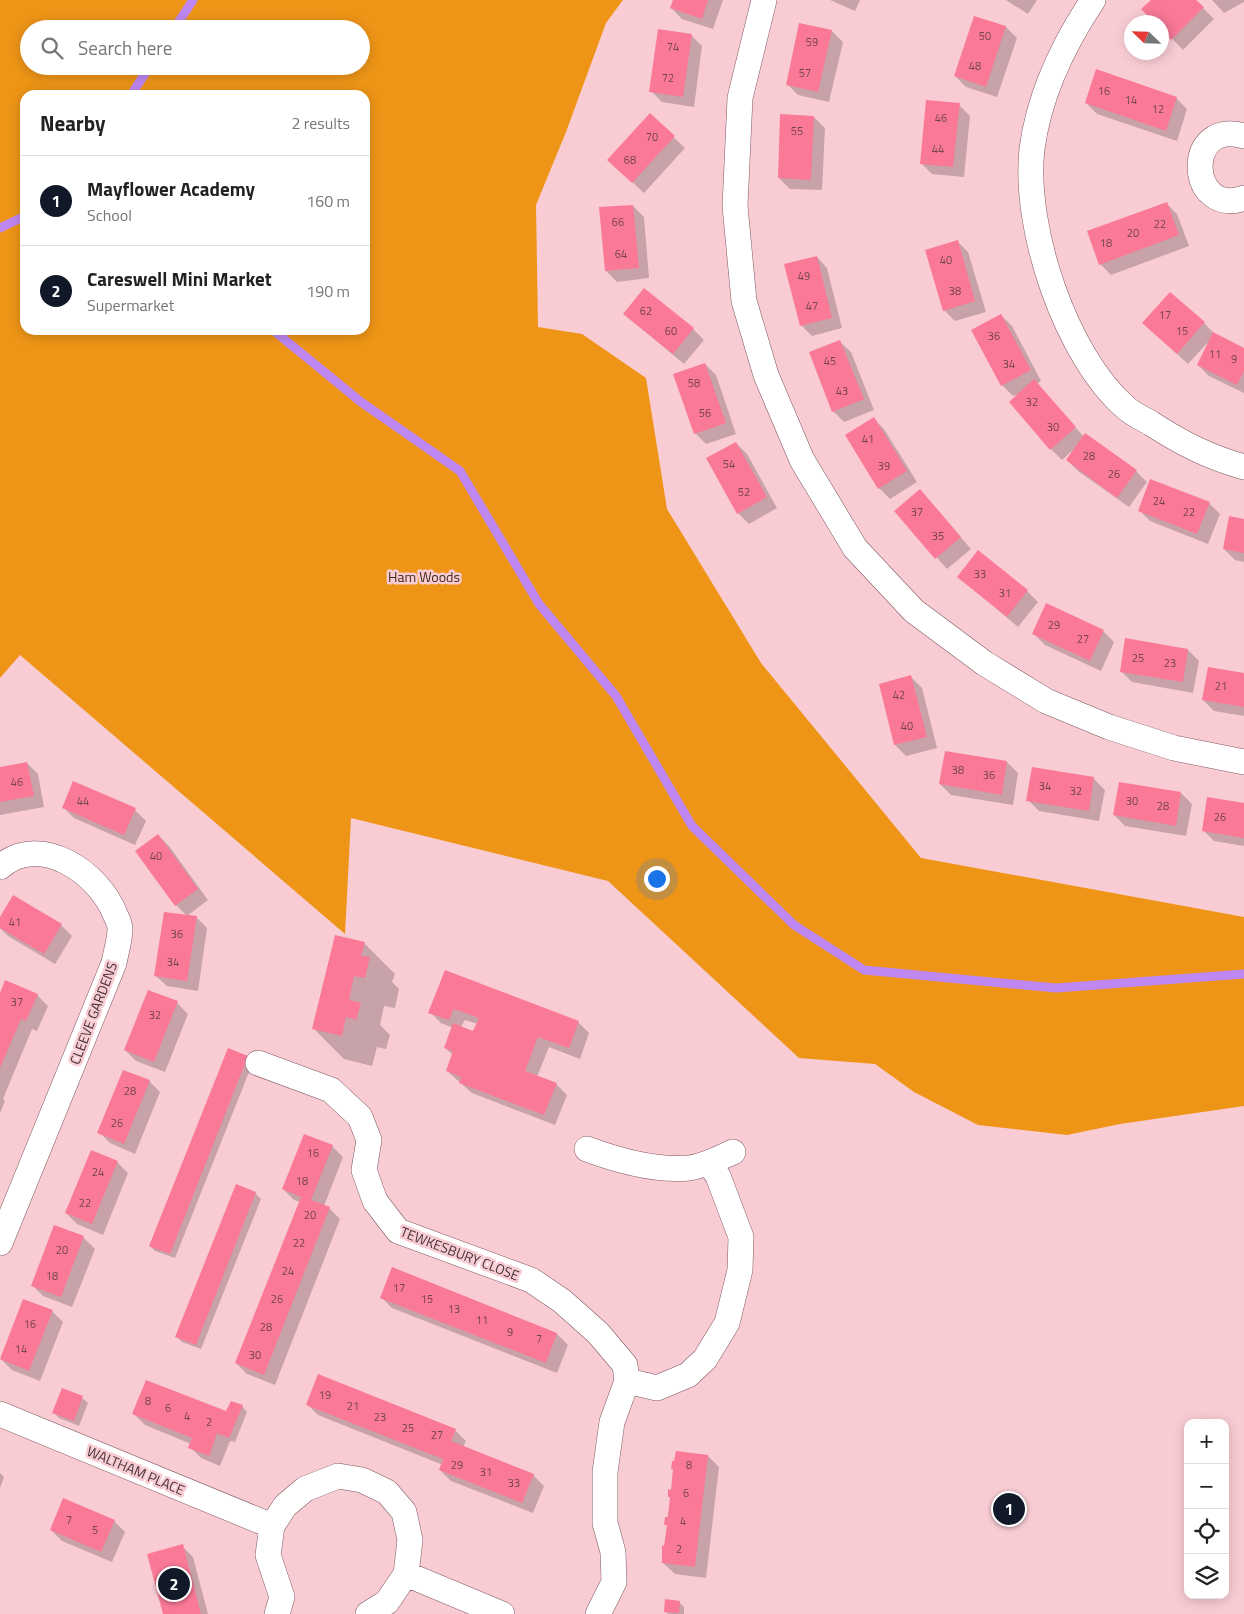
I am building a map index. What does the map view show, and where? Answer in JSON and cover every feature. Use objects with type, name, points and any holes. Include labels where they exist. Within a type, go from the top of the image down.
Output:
[{"type":"street","points":[[764,0],[740,98],[735,206],[744,301],[766,375],[802,460],[855,548],[914,611],[984,663],[1046,701],[1109,727],[1174,748],[1244,762]]},
{"type":"street","points":[[1093,0],[1057,61],[1041,111],[1032,149],[1031,190],[1038,236],[1051,280],[1071,332],[1100,379],[1127,409],[1210,457],[1244,468]]},
{"type":"street","points":[[1244,136],[1231,134],[1220,136],[1210,142],[1199,161],[1199,172],[1208,191],[1217,197],[1227,200],[1244,198]]},
{"type":"street","name":"CLEEVE GARDENS","points":[[0,866],[6,862],[35,853],[61,858],[86,873],[109,899],[120,928],[114,963],[0,1243]]},
{"type":"street","name":"TEWKESBURY CLOSE","points":[[258,1062],[331,1090],[360,1117],[369,1140],[364,1170],[375,1201],[398,1231],[531,1280],[562,1301],[598,1333],[625,1365],[627,1381]]},
{"type":"street","points":[[588,1149],[636,1164],[690,1168],[709,1163],[733,1152]]},
{"type":"street","points":[[598,1614],[614,1582],[613,1552],[605,1523],[605,1472],[612,1422],[627,1381],[657,1388],[688,1375],[705,1359],[726,1323],[740,1270],[741,1237],[718,1176],[709,1163]]},
{"type":"street","name":"WALTHAM PLACE","points":[[0,1414],[272,1526]]},
{"type":"street","points":[[277,1614],[282,1597],[268,1556],[272,1526],[285,1506],[305,1489],[338,1476],[362,1480],[387,1492],[404,1512],[410,1540],[406,1574],[387,1602],[368,1614]]},
{"type":"street","points":[[406,1574],[502,1614]]},
{"type":"green space","name":"Ham Woods","points":[[0,0],[623,0],[606,23],[566,132],[536,205],[538,327],[582,334],[646,378],[667,509],[761,663],[921,858],[1244,917],[1244,1106],[1120,1124],[1067,1135],[978,1125],[914,1092],[875,1064],[799,1058],[608,881],[351,818],[345,934],[20,655],[0,678]]},
{"type":"building","points":[[673,0],[708,0],[702,19],[670,8]]},
{"type":"building","points":[[1151,0],[1196,0],[1204,7],[1171,40],[1169,38],[1169,15],[1147,15],[1141,9]]},
{"type":"building","points":[[974,16],[1006,26],[986,87],[954,76]]},
{"type":"building","points":[[799,23],[832,30],[818,92],[786,85]]},
{"type":"building","points":[[658,29],[692,34],[683,97],[649,92]]},
{"type":"building","points":[[1096,69],[1177,97],[1166,131],[1085,103]]},
{"type":"building","points":[[926,100],[960,103],[953,167],[920,164]]},
{"type":"building","points":[[650,113],[675,136],[632,183],[607,160]]},
{"type":"building","points":[[780,114],[814,116],[811,180],[778,178]]},
{"type":"building","points":[[1167,202],[1179,235],[1099,265],[1087,231]]},
{"type":"building","points":[[633,205],[639,268],[605,271],[599,207]]},
{"type":"building","points":[[958,240],[975,301],[943,311],[925,250]]},
{"type":"building","points":[[817,256],[832,318],[800,326],[784,264]]},
{"type":"building","points":[[644,288],[694,328],[673,354],[623,314]]},
{"type":"building","points":[[1170,292],[1205,322],[1177,354],[1142,323]]},
{"type":"building","points":[[1001,314],[1031,370],[1001,386],[971,330]]},
{"type":"building","points":[[1213,332],[1244,348],[1244,371],[1237,385],[1197,365]]},
{"type":"building","points":[[840,340],[864,399],[832,412],[809,352]]},
{"type":"building","points":[[705,363],[726,423],[694,434],[673,374]]},
{"type":"building","points":[[1034,379],[1076,427],[1050,450],[1009,402]]},
{"type":"building","points":[[874,417],[907,471],[878,489],[845,435]]},
{"type":"building","points":[[1085,433],[1137,470],[1117,498],[1066,460]]},
{"type":"building","points":[[736,442],[767,497],[737,514],[706,458]]},
{"type":"building","points":[[1150,479],[1210,502],[1197,534],[1138,511]]},
{"type":"building","points":[[920,489],[961,537],[935,559],[894,511]]},
{"type":"building","points":[[1229,516],[1244,519],[1244,553],[1223,549]]},
{"type":"building","points":[[978,550],[1028,590],[1007,617],[957,577]]},
{"type":"building","points":[[1046,603],[1104,630],[1090,661],[1032,634]]},
{"type":"building","points":[[1125,638],[1188,649],[1183,682],[1120,672]]},
{"type":"building","points":[[1208,667],[1244,673],[1244,707],[1202,700]]},
{"type":"building","points":[[911,675],[927,737],[894,745],[879,684]]},
{"type":"building","points":[[945,751],[1007,761],[1002,795],[939,784]]},
{"type":"building","points":[[27,762],[34,796],[0,802],[0,767]]},
{"type":"building","points":[[1032,767],[1094,777],[1089,811],[1026,801]]},
{"type":"building","points":[[73,781],[136,808],[124,835],[62,808]]},
{"type":"building","points":[[1119,782],[1181,792],[1176,826],[1113,815]]},
{"type":"building","points":[[1207,797],[1244,803],[1244,838],[1202,831]]},
{"type":"building","points":[[158,834],[198,889],[175,906],[135,851]]},
{"type":"building","points":[[13,895],[62,924],[44,954],[0,928],[0,917]]},
{"type":"building","points":[[164,912],[197,916],[187,981],[154,976]]},
{"type":"building","points":[[335,935],[365,942],[361,956],[370,957],[365,978],[354,976],[349,1000],[361,1003],[356,1020],[346,1017],[342,1036],[312,1029]]},
{"type":"building","points":[[445,970],[579,1021],[569,1048],[538,1037],[525,1071],[557,1083],[544,1115],[459,1083],[461,1077],[446,1071],[453,1051],[444,1048],[453,1023],[473,1031],[479,1018],[454,1009],[449,1020],[428,1013]]},
{"type":"building","points":[[5,980],[38,994],[26,1021],[21,1019],[0,1068],[0,993]]},
{"type":"building","points":[[148,990],[178,1001],[154,1062],[124,1050]]},
{"type":"building","points":[[228,1048],[248,1056],[170,1254],[149,1246]]},
{"type":"building","points":[[123,1070],[150,1080],[124,1144],[97,1133]]},
{"type":"building","points":[[304,1134],[333,1145],[311,1200],[330,1207],[264,1375],[235,1363],[301,1197],[282,1189]]},
{"type":"building","points":[[91,1150],[118,1161],[92,1224],[65,1213]]},
{"type":"building","points":[[236,1184],[256,1192],[196,1345],[175,1337]]},
{"type":"building","points":[[54,1225],[84,1236],[61,1297],[31,1286]]},
{"type":"building","points":[[392,1267],[557,1333],[546,1363],[380,1298]]},
{"type":"building","points":[[23,1299],[53,1310],[29,1371],[0,1359]]},
{"type":"building","points":[[318,1374],[456,1429],[451,1441],[534,1474],[522,1503],[439,1470],[443,1459],[306,1405]]},
{"type":"building","points":[[146,1380],[226,1411],[231,1401],[243,1405],[229,1438],[217,1433],[209,1456],[188,1448],[192,1438],[132,1414]]},
{"type":"building","points":[[62,1388],[83,1396],[74,1421],[52,1413]]},
{"type":"building","points":[[676,1451],[708,1455],[695,1567],[662,1563],[662,1545],[664,1546],[667,1525],[664,1525],[665,1517],[668,1517],[670,1497],[668,1497],[668,1489],[671,1490],[672,1461],[674,1461]]},
{"type":"building","points":[[63,1498],[115,1520],[101,1552],[50,1530]]},
{"type":"building","points":[[183,1544],[201,1614],[163,1614],[147,1554]]},
{"type":"building","points":[[665,1599],[680,1601],[679,1613],[664,1612]]},
{"type":"waterway","points":[[180,20],[193,0]]},
{"type":"waterway","points":[[134,90],[144,75]]},
{"type":"waterway","points":[[0,228],[20,218]]},
{"type":"waterway","points":[[279,335],[361,402],[460,471],[539,604],[616,696],[692,826],[794,925],[864,970],[1056,988],[1244,974]]},
{"type":"place","name":"Mayflower Academy","points":[[1009,1509]]},
{"type":"place","name":"Careswell Mini Market","points":[[174,1584]]}]
